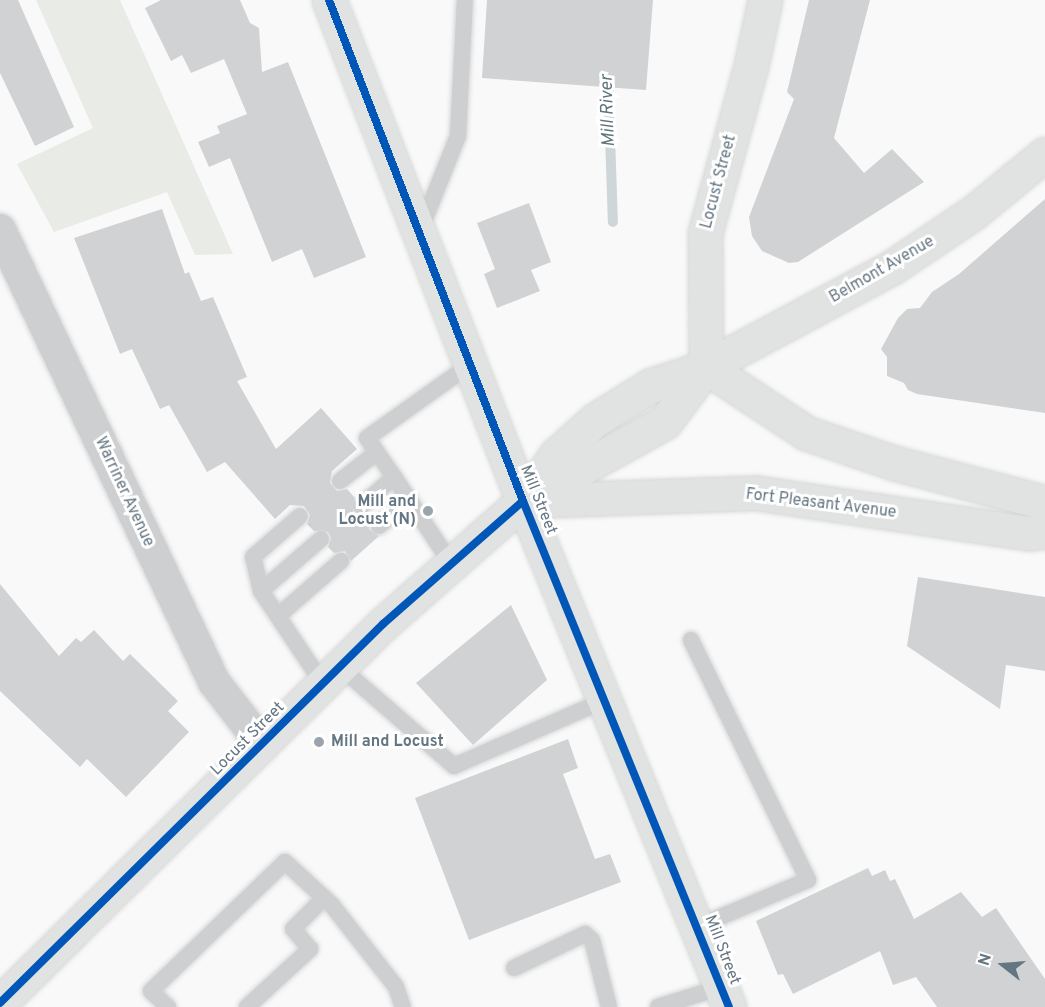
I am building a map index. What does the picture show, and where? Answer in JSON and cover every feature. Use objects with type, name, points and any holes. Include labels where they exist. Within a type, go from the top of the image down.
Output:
[{"type":"street","name":"Mill Street","points":[[329,0],[523,501],[699,926],[726,997]]},
{"type":"street","name":"Locust Street","points":[[0,1003],[331,676],[523,501],[664,422],[706,367],[705,233],[751,66],[765,0]]},
{"type":"street","name":"Belmont Avenue","points":[[706,367],[891,268],[973,213],[1045,154]]},
{"type":"street","name":"Warriner Avenue","points":[[0,231],[214,682],[262,744]]},
{"type":"street","points":[[706,367],[806,433],[894,463],[1045,503]]},
{"type":"street","name":"Fort Pleasant Avenue","points":[[523,501],[757,493],[1029,533],[1045,532]]},
{"type":"lane","points":[[420,231],[458,136],[465,0]]},
{"type":"lane","points":[[452,565],[367,438],[471,364]]},
{"type":"lane","points":[[340,481],[376,453]]},
{"type":"lane","points":[[361,506],[394,477]]},
{"type":"lane","points":[[379,526],[409,499]]},
{"type":"lane","points":[[300,516],[253,557],[261,591],[278,616],[331,676],[454,766],[605,700]]},
{"type":"lane","points":[[261,591],[321,539]]},
{"type":"lane","points":[[278,616],[341,561]]},
{"type":"lane","points":[[691,640],[808,880],[699,926]]},
{"type":"lane","points":[[168,1007],[151,991],[285,862],[324,898],[396,987],[403,1007]]},
{"type":"lane","points":[[247,1007],[310,949],[293,929],[324,898]]},
{"type":"lane","points":[[514,968],[585,934],[592,940],[609,1007]]},
{"type":"lane","points":[[658,1007],[726,997]]},
{"type":"shaded area","points":[[36,0],[120,0],[233,254],[195,255],[167,192],[54,232],[17,164],[93,128]]},
{"type":"building","points":[[0,0],[18,0],[74,127],[35,146],[0,73]]},
{"type":"building","points":[[161,0],[240,0],[250,23],[259,28],[262,72],[288,62],[366,257],[314,278],[302,249],[272,262],[230,158],[209,167],[198,142],[220,133],[217,126],[247,114],[224,59],[191,73],[182,55],[171,61],[145,8]]},
{"type":"building","points":[[487,0],[653,0],[646,90],[482,78]]},
{"type":"building","points":[[809,0],[870,0],[834,138],[864,173],[892,149],[924,182],[798,262],[789,263],[762,251],[752,236],[749,217],[794,99],[787,92]]},
{"type":"building","points":[[1045,199],[1045,413],[917,394],[908,390],[904,383],[887,376],[887,357],[881,349],[898,318],[907,309],[920,308],[932,292],[959,274]]},
{"type":"building","points":[[529,203],[551,262],[531,270],[540,291],[497,308],[484,274],[495,269],[477,223]]},
{"type":"building","points":[[162,209],[185,274],[189,272],[201,301],[213,297],[247,377],[237,381],[276,449],[321,408],[357,449],[332,471],[330,483],[337,491],[347,489],[355,498],[353,512],[358,516],[368,514],[372,518],[369,529],[379,536],[351,561],[345,551],[334,553],[328,547],[331,538],[328,532],[314,531],[307,524],[310,515],[304,506],[290,505],[275,519],[225,462],[207,472],[169,405],[160,409],[132,349],[120,354],[74,238]]},
{"type":"building","points":[[918,577],[1045,597],[1045,671],[1006,665],[1000,709],[907,646]]},
{"type":"building","points":[[0,584],[59,656],[76,638],[81,642],[94,630],[123,661],[130,654],[178,701],[168,711],[189,732],[126,797],[87,759],[80,767],[0,691]]},
{"type":"building","points":[[511,605],[547,680],[473,745],[416,683]]},
{"type":"building","points":[[568,739],[578,768],[563,774],[595,859],[610,854],[621,882],[469,940],[415,798]]},
{"type":"building","points":[[868,868],[872,876],[885,870],[890,881],[895,879],[914,919],[961,892],[982,917],[996,908],[1045,979],[1045,1007],[937,1007],[916,977],[893,985],[880,951],[793,994],[783,974],[778,975],[756,921]]},
{"type":"waterway","name":"Mill River","points":[[608,75],[613,222]]},
{"type":"cycle path","points":[[329,0],[523,501],[729,1007]]},
{"type":"cycle path","points":[[0,1003],[383,624],[523,501]]},
{"type":"place","name":"Mill and Locust (N)","points":[[428,511]]},
{"type":"place","name":"Mill and Locust","points":[[319,742]]}]
